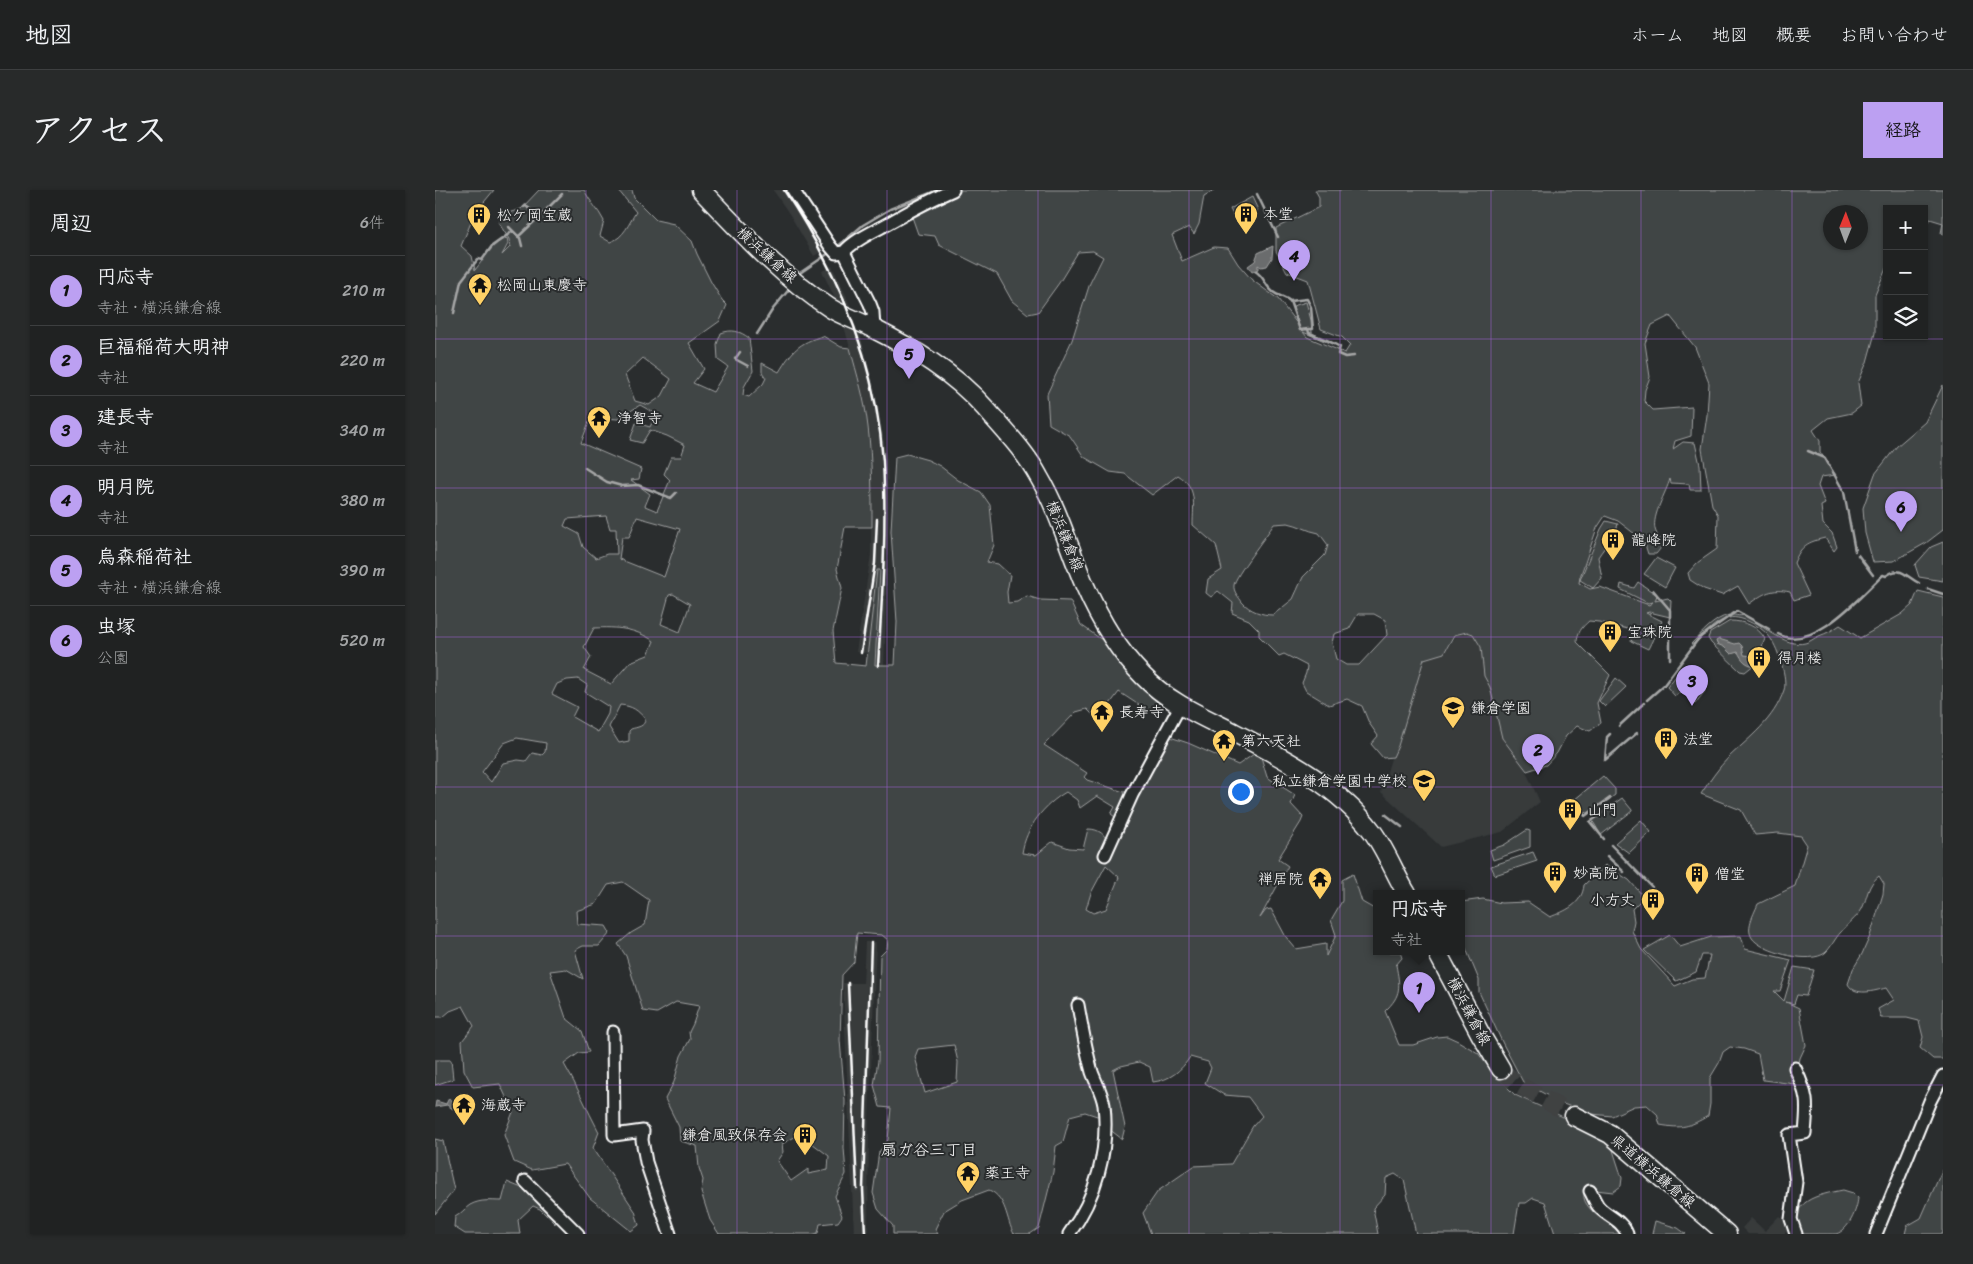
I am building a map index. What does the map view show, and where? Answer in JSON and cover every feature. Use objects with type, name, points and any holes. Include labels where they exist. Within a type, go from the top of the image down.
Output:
[{"type":"main road","name":"横浜鎌倉線","points":[[701,190],[755,247],[791,279],[832,309],[874,329],[928,359],[961,384],[1025,454],[1040,478],[1061,522],[1085,586],[1105,626],[1119,647],[1143,676],[1180,706],[1279,757],[1330,789],[1360,816],[1374,834],[1405,890]]},
{"type":"main road","name":"横浜鎌倉線","points":[[1439,955],[1501,1069]]},
{"type":"main road","name":"県道横浜鎌倉線","points":[[1574,1116],[1610,1134],[1727,1234]]},
{"type":"street","points":[[793,190],[837,250],[870,304],[873,312],[874,329]]},
{"type":"street","points":[[837,250],[847,248],[927,195],[953,190]]},
{"type":"street","points":[[1105,855],[1132,795],[1180,706]]},
{"type":"street","points":[[1069,1234],[1082,1217],[1098,1178],[1104,1135],[1104,1104],[1087,1051],[1077,1005]]},
{"type":"street","points":[[613,1032],[614,1135],[643,1131],[642,1140],[646,1162],[670,1234]]},
{"type":"street","points":[[1795,1068],[1805,1088],[1808,1105],[1805,1133],[1789,1136],[1795,1182],[1791,1218],[1796,1234]]},
{"type":"street","points":[[1876,1234],[1922,1121],[1943,1076]]},
{"type":"street","points":[[525,1181],[578,1234]]},
{"type":"street","points":[[1590,1191],[1598,1206],[1611,1215],[1627,1234]]},
{"type":"shaded area","points":[[435,190],[494,190],[475,213],[461,246],[472,256],[475,270],[497,243],[507,238],[508,244],[502,255],[510,247],[509,239],[498,222],[508,213],[521,209],[539,190],[584,190],[604,221],[600,236],[610,242],[623,234],[636,212],[618,190],[632,190],[634,198],[656,220],[674,224],[692,241],[711,282],[727,305],[720,321],[689,343],[704,369],[693,383],[713,392],[728,367],[718,360],[717,344],[721,333],[729,331],[736,331],[749,338],[753,371],[744,387],[743,395],[749,397],[763,384],[766,378],[762,372],[762,363],[779,372],[788,358],[797,349],[807,342],[823,336],[841,347],[850,348],[867,417],[871,464],[872,527],[845,527],[837,569],[842,588],[833,631],[836,663],[866,666],[877,570],[880,570],[875,665],[895,665],[897,622],[891,531],[895,457],[907,454],[928,460],[940,466],[958,480],[981,492],[990,505],[994,545],[987,562],[998,564],[1010,575],[1007,592],[1008,603],[1017,602],[1027,596],[1040,600],[1070,601],[1081,625],[1102,640],[1123,661],[1159,705],[1148,711],[1119,692],[1098,720],[1087,709],[1076,712],[1044,745],[1087,773],[1084,777],[1087,780],[1124,792],[1136,791],[1167,736],[1238,765],[1254,754],[1261,757],[1267,777],[1295,795],[1291,804],[1303,817],[1278,859],[1288,866],[1260,918],[1266,910],[1271,909],[1286,937],[1296,949],[1326,944],[1326,956],[1336,935],[1331,920],[1342,901],[1342,880],[1353,874],[1362,902],[1373,908],[1373,955],[1401,955],[1402,958],[1396,965],[1399,985],[1397,995],[1385,1011],[1399,1045],[1413,1045],[1437,1037],[1447,1036],[1458,1041],[1478,1053],[1492,1072],[1515,1095],[1561,1116],[1611,1144],[1622,1178],[1621,1186],[1613,1192],[1587,1189],[1584,1195],[1589,1207],[1621,1232],[1621,1234],[1555,1234],[1545,1202],[1533,1198],[1526,1203],[1519,1203],[1514,1234],[1416,1234],[1404,1180],[1395,1174],[1386,1178],[1385,1195],[1373,1208],[1378,1234],[1151,1234],[1143,1213],[1158,1191],[1194,1166],[1231,1164],[1253,1126],[1262,1116],[1248,1097],[1224,1095],[1205,1083],[1211,1068],[1208,1062],[1190,1057],[1183,1067],[1174,1074],[1153,1082],[1150,1067],[1139,1062],[1113,1070],[1125,1127],[1122,1139],[1109,1129],[1111,1109],[1097,1116],[1085,1112],[1070,1116],[1063,1142],[1056,1146],[1053,1172],[1039,1228],[1030,1234],[1014,1234],[1003,1204],[989,1190],[962,1200],[944,1211],[935,1229],[938,1234],[893,1234],[893,1226],[878,1209],[873,1193],[879,1152],[888,1140],[891,1108],[880,1107],[874,1085],[878,1061],[880,956],[887,949],[888,940],[882,935],[857,933],[854,962],[842,975],[840,1040],[845,1101],[844,1148],[846,1174],[835,1196],[842,1216],[838,1222],[820,1224],[818,1233],[814,1234],[719,1234],[710,1220],[701,1192],[703,1180],[699,1168],[697,1146],[680,1141],[679,1127],[665,1099],[674,1082],[681,1056],[690,1039],[689,1032],[699,1006],[676,1002],[657,1013],[643,1011],[626,956],[618,944],[631,933],[645,925],[649,900],[623,882],[608,885],[596,904],[576,911],[577,924],[606,926],[610,933],[599,946],[583,946],[575,950],[583,979],[566,969],[550,971],[566,1018],[582,1031],[589,1052],[579,1053],[564,1064],[599,1132],[593,1148],[635,1211],[639,1225],[631,1231],[590,1198],[565,1164],[532,1170],[514,1162],[504,1135],[513,1112],[500,1084],[473,1087],[464,1070],[462,1041],[474,1026],[463,1006],[450,1011],[443,1017],[435,1017]],"holes":[[[643,358],[671,379],[662,396],[649,405],[635,401],[625,375]],[[640,405],[656,414],[650,427],[636,423],[630,440],[642,443],[650,430],[685,445],[681,457],[671,457],[664,474],[670,480],[657,511],[645,506],[650,494],[631,480],[639,479],[641,469],[581,443],[589,422],[603,418],[618,419]],[[606,516],[610,529],[616,529],[617,554],[607,554],[596,558],[583,547],[579,534],[564,526],[567,519]],[[637,517],[680,529],[664,577],[619,559],[622,537],[629,537]],[[673,594],[690,604],[680,632],[661,624],[669,595]],[[594,628],[625,629],[639,633],[654,641],[648,655],[630,662],[611,684],[584,670],[591,657],[584,647]],[[578,679],[587,685],[585,692],[609,707],[608,714],[598,732],[572,717],[577,707],[552,694],[557,684],[567,680]],[[620,705],[628,706],[640,713],[645,722],[629,731],[629,741],[619,743],[609,727]],[[517,738],[546,743],[545,752],[542,755],[532,753],[526,761],[518,760],[503,763],[491,782],[482,772],[504,743]],[[1066,792],[1077,800],[1080,808],[1097,796],[1115,807],[1111,814],[1123,823],[1110,845],[1102,833],[1088,829],[1083,849],[1069,848],[1052,842],[1036,855],[1022,853],[1027,834],[1037,818],[1050,803]],[[1106,865],[1119,877],[1106,909],[1093,913],[1086,909],[1091,893]],[[954,1045],[958,1062],[957,1082],[925,1093],[915,1057],[918,1049]],[[800,1134],[829,1156],[828,1170],[808,1174],[808,1169],[791,1181],[777,1161],[783,1152],[782,1144]]]},
{"type":"shaded area","points":[[773,190],[788,190],[824,250],[814,256]]},
{"type":"shaded area","points":[[960,190],[1214,190],[1204,196],[1199,224],[1194,234],[1189,227],[1172,235],[1182,261],[1214,247],[1228,248],[1238,264],[1252,280],[1278,299],[1299,326],[1293,306],[1306,302],[1312,333],[1334,345],[1303,332],[1307,337],[1345,353],[1350,345],[1342,337],[1321,329],[1308,280],[1287,272],[1276,251],[1276,228],[1319,207],[1319,197],[1315,190],[1943,190],[1943,223],[1930,219],[1928,223],[1928,205],[1883,205],[1883,276],[1875,295],[1875,333],[1867,362],[1858,383],[1861,406],[1852,413],[1828,418],[1813,430],[1820,441],[1820,452],[1836,475],[1821,477],[1818,486],[1825,504],[1821,506],[1823,524],[1832,533],[1837,547],[1834,551],[1825,538],[1806,545],[1799,552],[1794,563],[1809,595],[1794,600],[1790,592],[1773,591],[1764,594],[1749,604],[1738,586],[1722,595],[1704,589],[1690,580],[1688,573],[1697,563],[1717,549],[1718,515],[1712,505],[1702,449],[1709,383],[1695,347],[1670,316],[1652,325],[1645,343],[1650,377],[1645,390],[1644,401],[1653,410],[1692,407],[1691,436],[1675,441],[1673,449],[1683,442],[1695,443],[1700,465],[1701,490],[1690,490],[1689,484],[1671,483],[1670,479],[1656,517],[1655,529],[1662,544],[1656,554],[1648,554],[1644,541],[1618,521],[1605,516],[1597,528],[1579,583],[1590,589],[1600,587],[1649,605],[1653,602],[1648,603],[1620,589],[1621,584],[1634,588],[1638,582],[1657,595],[1655,601],[1668,598],[1671,601],[1670,617],[1646,613],[1662,621],[1648,649],[1631,641],[1638,626],[1632,630],[1589,621],[1584,626],[1579,633],[1577,642],[1610,675],[1597,703],[1601,723],[1590,731],[1577,726],[1566,736],[1557,753],[1546,765],[1527,771],[1502,738],[1490,687],[1484,676],[1481,647],[1473,634],[1467,632],[1454,635],[1444,653],[1424,659],[1398,746],[1393,757],[1383,758],[1371,744],[1378,736],[1369,723],[1362,706],[1347,699],[1329,705],[1306,691],[1302,683],[1307,666],[1284,654],[1279,656],[1259,636],[1259,630],[1249,620],[1232,613],[1233,603],[1218,591],[1211,597],[1206,593],[1208,579],[1222,570],[1216,545],[1193,525],[1194,503],[1192,491],[1184,480],[1178,475],[1152,495],[1125,474],[1110,472],[1084,457],[1070,436],[1049,424],[1047,394],[1072,340],[1090,283],[1103,257],[1093,251],[1078,252],[1038,312],[1028,314],[1012,301],[997,274],[939,245],[935,236],[918,234],[911,214]],"holes":[[[1288,523],[1319,533],[1328,545],[1325,555],[1303,577],[1293,599],[1273,615],[1260,613],[1252,610],[1242,602],[1235,592],[1234,585],[1240,573],[1274,524]],[[1358,614],[1374,614],[1385,620],[1387,635],[1359,665],[1346,665],[1336,659],[1332,643],[1334,634],[1349,629]]]},
{"type":"shaded area","points":[[1252,197],[1258,210],[1236,221],[1230,209]]},
{"type":"shaded area","points":[[1273,246],[1272,258],[1267,266],[1261,267],[1258,265],[1258,269],[1252,272],[1248,266],[1255,261],[1258,253]]},
{"type":"shaded area","points":[[832,266],[853,313],[838,305],[822,271]]},
{"type":"shaded area","points":[[842,319],[857,327],[860,333],[876,394],[887,460],[889,515],[884,666],[875,666],[880,571],[877,571],[867,653],[856,652],[871,554],[871,463],[868,425],[861,388]]},
{"type":"shaded area","points":[[1943,385],[1943,530],[1926,543],[1894,561],[1873,562],[1865,533],[1863,508],[1875,474],[1897,446],[1925,422]]},
{"type":"shaded area","points":[[1606,521],[1618,524],[1612,537],[1598,557],[1602,578],[1593,588],[1580,580]]},
{"type":"shaded area","points":[[1943,542],[1943,581],[1919,577],[1915,565],[1931,547]]},
{"type":"shaded area","points":[[1656,558],[1675,568],[1665,587],[1644,574]]},
{"type":"shaded area","points":[[1918,591],[1943,597],[1943,1059],[1933,1059],[1920,1048],[1923,1037],[1919,1021],[1907,1018],[1881,1018],[1878,1009],[1894,1000],[1886,988],[1860,992],[1855,991],[1848,984],[1853,969],[1870,936],[1883,894],[1884,884],[1879,876],[1870,887],[1860,912],[1839,934],[1825,953],[1810,957],[1790,956],[1770,950],[1752,938],[1750,924],[1758,904],[1795,886],[1807,845],[1801,836],[1778,833],[1755,835],[1741,810],[1701,794],[1725,761],[1761,727],[1780,701],[1785,685],[1782,664],[1777,650],[1768,635],[1752,623],[1740,618],[1729,618],[1719,622],[1695,644],[1691,644],[1718,619],[1731,615],[1744,615],[1782,639],[1798,644],[1809,642],[1840,625],[1860,638],[1902,614],[1912,605]]},
{"type":"shaded area","name":"鎌倉学園","points":[[1456,617],[1487,617],[1523,755],[1522,763],[1540,802],[1502,832],[1441,847],[1381,792],[1421,657],[1444,653],[1455,637]]},
{"type":"shaded area","points":[[1730,621],[1750,625],[1759,631],[1765,639],[1762,652],[1765,656],[1745,672],[1740,671],[1708,638],[1710,633]]},
{"type":"shaded area","points":[[1719,639],[1735,644],[1739,643],[1742,646],[1744,655],[1763,657],[1754,666],[1748,664],[1738,652],[1731,654],[1724,647],[1717,644],[1716,641]]},
{"type":"shaded area","points":[[1685,665],[1705,691],[1695,704],[1683,690],[1675,696],[1667,687]]},
{"type":"shaded area","points":[[1616,678],[1626,687],[1605,707],[1599,701]]},
{"type":"shaded area","points":[[1603,776],[1615,789],[1615,795],[1589,814],[1584,812],[1574,800]]},
{"type":"shaded area","points":[[1622,798],[1632,811],[1601,835],[1592,820]]},
{"type":"shaded area","points":[[1641,820],[1651,832],[1629,853],[1615,843]]},
{"type":"shaded area","points":[[1527,830],[1530,831],[1530,847],[1493,860],[1490,850],[1504,845]]},
{"type":"shaded area","points":[[1533,852],[1537,861],[1495,875],[1491,866]]},
{"type":"shaded area","points":[[1605,865],[1629,880],[1644,897],[1632,909],[1634,921],[1632,931],[1641,949],[1675,986],[1692,979],[1705,978],[1710,955],[1702,955],[1696,972],[1676,981],[1644,950],[1670,935],[1680,947],[1711,937],[1741,936],[1745,949],[1791,960],[1780,991],[1774,991],[1784,1001],[1794,967],[1814,970],[1806,996],[1797,995],[1794,1004],[1786,1002],[1799,1008],[1806,1045],[1800,1058],[1795,1084],[1763,1080],[1758,1054],[1730,1047],[1723,1052],[1710,1078],[1708,1116],[1690,1125],[1674,1127],[1660,1125],[1657,1114],[1647,1105],[1634,1106],[1612,1116],[1592,1114],[1563,1104],[1523,1082],[1479,992],[1479,980],[1465,946],[1465,901],[1483,899],[1501,903],[1528,902],[1550,917],[1572,906],[1580,898],[1584,885]]},
{"type":"shaded area","points":[[865,942],[876,942],[869,1120],[868,1234],[854,1234],[843,983],[863,983]]},
{"type":"shaded area","points":[[435,1060],[451,1060],[453,1079],[435,1085]]},
{"type":"shaded area","points":[[449,1098],[452,1102],[457,1098],[458,1101],[463,1101],[462,1106],[453,1109],[447,1105],[435,1107],[436,1101],[446,1104]]},
{"type":"shaded area","points":[[435,1139],[443,1141],[454,1190],[435,1214]]},
{"type":"shaded area","points":[[1943,1168],[1943,1234],[1905,1234],[1907,1226],[1921,1218]]},
{"type":"shaded area","points":[[507,1182],[529,1191],[557,1218],[555,1224],[540,1209],[533,1206],[518,1220],[520,1234],[465,1234],[454,1227],[455,1217],[470,1205],[482,1201],[502,1201]]},
{"type":"shaded area","points":[[1843,1190],[1853,1193],[1858,1198],[1854,1214],[1845,1228],[1836,1234],[1800,1234],[1797,1223],[1801,1206],[1815,1197]]},
{"type":"shaded area","points":[[1779,1216],[1791,1227],[1784,1234],[1748,1234],[1742,1228],[1751,1218],[1765,1231]]},
{"type":"shaded area","points":[[1655,1221],[1678,1228],[1686,1234],[1652,1234]]},
{"type":"waterway","points":[[836,248],[863,225],[890,209],[938,190]]},
{"type":"waterway","points":[[524,207],[526,206],[539,217],[562,194]]},
{"type":"waterway","points":[[1257,194],[1278,237]]},
{"type":"waterway","points":[[518,237],[539,217]]},
{"type":"waterway","points":[[509,227],[520,238],[522,246]]},
{"type":"waterway","points":[[454,313],[461,281],[478,259],[482,260],[492,246],[513,231]]},
{"type":"waterway","points":[[797,275],[832,251]]},
{"type":"waterway","points":[[1255,271],[1277,295],[1290,301],[1307,299],[1311,307],[1313,329],[1308,329],[1309,333],[1340,347],[1338,354],[1345,357],[1354,356]]},
{"type":"waterway","points":[[757,334],[773,309],[791,287]]},
{"type":"waterway","points":[[1290,301],[1300,330],[1308,329]]},
{"type":"waterway","points":[[740,352],[735,359],[748,366]]},
{"type":"waterway","points":[[1808,451],[1825,458],[1844,492],[1855,551]]},
{"type":"waterway","points":[[585,468],[607,482],[622,486],[638,485],[671,498],[676,493]]},
{"type":"waterway","points":[[1858,555],[1873,575]]},
{"type":"waterway","points":[[1778,634],[1791,638],[1806,636],[1820,629],[1835,620],[1883,575],[1886,576],[1896,571],[1919,583]]},
{"type":"waterway","points":[[1928,589],[1943,594]]},
{"type":"waterway","points":[[1653,590],[1670,610],[1670,659]]},
{"type":"waterway","points":[[1647,700],[1664,685],[1699,638],[1737,611],[1769,629]]},
{"type":"waterway","points":[[1619,726],[1644,703]]},
{"type":"waterway","points":[[1605,760],[1637,733]]},
{"type":"waterway","points":[[1605,760],[1607,737],[1610,734]]},
{"type":"waterway","points":[[1571,800],[1585,816],[1610,798]]},
{"type":"waterway","points":[[1604,839],[1590,822],[1615,804]]},
{"type":"waterway","points":[[1385,814],[1402,827]]},
{"type":"waterway","points":[[1611,845],[1652,887]]},
{"type":"waterway","points":[[1607,856],[1624,872]]},
{"type":"tunnel","points":[[1501,1069],[1515,1083],[1574,1116]]},
{"type":"railway","points":[[784,190],[821,253],[837,286],[863,354],[872,389],[879,425],[884,487],[884,564],[878,666]]},
{"type":"railway","points":[[861,653],[875,563],[877,519]]},
{"type":"railway","points":[[865,1234],[863,1189],[871,943]]},
{"type":"railway","points":[[848,983],[857,1189]]},
{"type":"place","name":"本堂","points":[[1246,235]]},
{"type":"place","name":"松ケ岡宝蔵","points":[[479,236]]},
{"type":"place","name":"明月院","points":[[1294,281]]},
{"type":"place","name":"松岡山東慶寺","points":[[480,306]]},
{"type":"place","name":"烏森稲荷社","points":[[909,379]]},
{"type":"place","name":"浄智寺","points":[[599,439]]},
{"type":"place","name":"虫塚","points":[[1901,532]]},
{"type":"place","name":"龍峰院","points":[[1613,561]]},
{"type":"place","name":"宝珠院","points":[[1610,653]]},
{"type":"place","name":"得月楼","points":[[1759,679]]},
{"type":"place","name":"建長寺","points":[[1692,706]]},
{"type":"place","name":"鎌倉学園","points":[[1453,729]]},
{"type":"place","name":"長寿寺","points":[[1102,733]]},
{"type":"place","name":"法堂","points":[[1666,760]]},
{"type":"place","name":"第六天社","points":[[1224,762]]},
{"type":"place","name":"巨福稲荷大明神","points":[[1538,775]]},
{"type":"place","name":"私立鎌倉学園中学校","points":[[1424,802]]},
{"type":"place","name":"山門","points":[[1570,831]]},
{"type":"place","name":"妙高院","points":[[1555,894]]},
{"type":"place","name":"僧堂","points":[[1697,895]]},
{"type":"place","name":"禅居院","points":[[1320,900]]},
{"type":"place","name":"小方丈","points":[[1653,921]]},
{"type":"place","name":"円応寺","points":[[1419,1013]]},
{"type":"place","name":"海蔵寺","points":[[464,1126]]},
{"type":"place","name":"鎌倉風致保存会","points":[[805,1156]]},
{"type":"place","name":"薬王寺","points":[[968,1194]]},
{"type":"district","name":"扇ガ谷三丁目","points":[[929,1149]]}]
